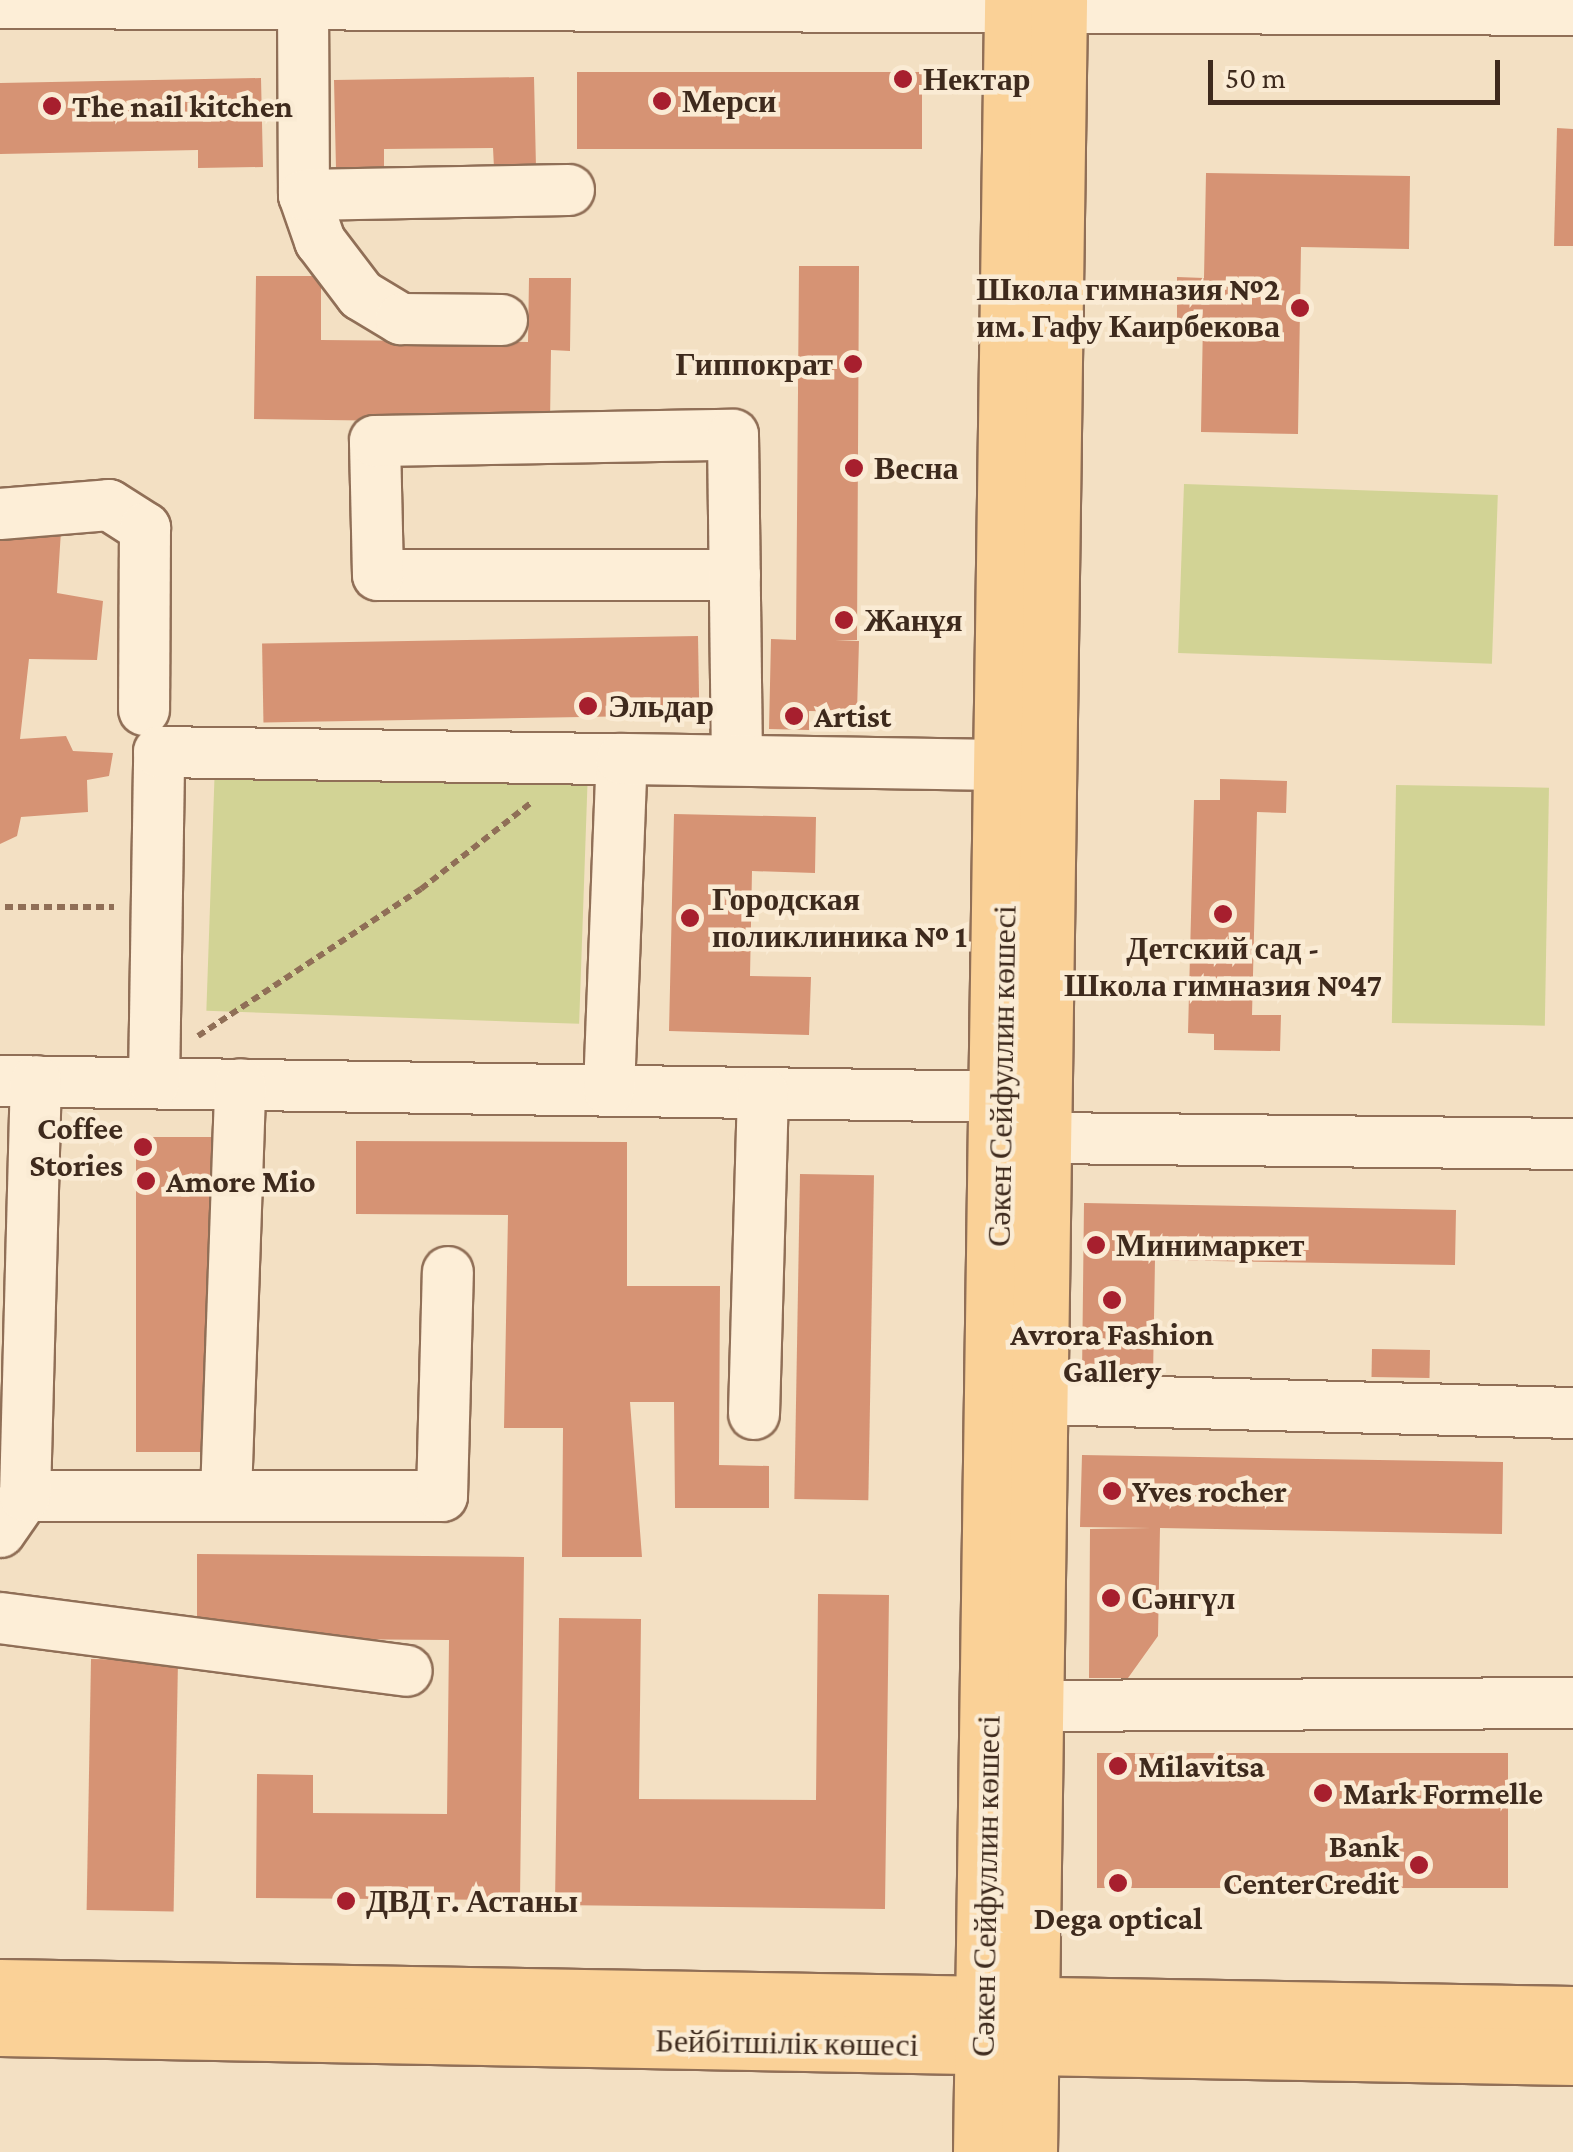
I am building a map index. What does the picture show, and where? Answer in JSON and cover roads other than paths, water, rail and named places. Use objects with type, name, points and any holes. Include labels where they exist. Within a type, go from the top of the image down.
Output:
[{"type":"main road","name":"Сәкен Сейфуллин көшесі","points":[[1029,2152],[1006,2026],[1003,1098],[1006,765],[1036,4]]},
{"type":"main road","name":"Сәкен Сейфуллин көшесі","points":[[981,2152],[1006,2026],[1036,1706],[1045,1138],[1036,4]]},
{"type":"main road","name":"Бейбітшілік көшесі","points":[[0,1986],[1006,2026],[1573,2057]]},
{"type":"main road","name":"Бейбітшілік көшесі","points":[[0,2028],[1006,2026],[1573,2014]]},
{"type":"street","points":[[273,3],[304,195],[320,241],[361,295],[401,319],[502,320]]},
{"type":"street","points":[[0,4],[1282,4],[1573,10]]},
{"type":"street","points":[[304,195],[569,190]]},
{"type":"street","points":[[735,575],[378,576],[375,442],[733,435],[735,575],[737,760]]},
{"type":"street","points":[[0,514],[108,505],[145,528],[144,710]]},
{"type":"street","points":[[154,1083],[159,752],[1006,765]]},
{"type":"street","points":[[605,758],[609,1090]]},
{"type":"street","points":[[448,1272],[442,1496],[226,1495],[12,1514],[18,1081],[1003,1098]]},
{"type":"street","points":[[226,1495],[240,1084]]},
{"type":"street","points":[[754,1414],[763,1093]]},
{"type":"street","points":[[1045,1138],[1573,1144]]},
{"type":"street","points":[[1040,1399],[1573,1412]]},
{"type":"street","points":[[0,1618],[407,1671]]},
{"type":"street","points":[[1036,1706],[1573,1703]]},
{"type":"place","name":"Нектар","points":[[903,79]]},
{"type":"place","name":"Мерси","points":[[662,101]]},
{"type":"place","name":"The nail kitchen","points":[[52,106]]},
{"type":"place","name":"Школа гимназия №2 им. Гафу Каирбекова","points":[[1300,308]]},
{"type":"place","name":"Гиппократ","points":[[853,364]]},
{"type":"place","name":"Весна","points":[[854,468]]},
{"type":"place","name":"Жанұя","points":[[844,620]]},
{"type":"place","name":"Эльдар","points":[[588,706]]},
{"type":"place","name":"Artist","points":[[794,716]]},
{"type":"place","name":"Детский сад - Школа гимназия №47","points":[[1223,914]]},
{"type":"place","name":"Городская поликлиника № 1","points":[[690,918]]},
{"type":"place","name":"Coffee Stories","points":[[143,1147]]},
{"type":"place","name":"Amore Mio","points":[[146,1181]]},
{"type":"place","name":"Минимаркет","points":[[1096,1245]]},
{"type":"place","name":"Avrora Fashion Gallery","points":[[1112,1300]]},
{"type":"place","name":"Yves rocher","points":[[1112,1491]]},
{"type":"place","name":"Сәнгүл","points":[[1111,1598]]},
{"type":"place","name":"Milavitsa","points":[[1118,1766]]},
{"type":"place","name":"Mark Formelle","points":[[1323,1793]]},
{"type":"place","name":"Bank CenterCredit","points":[[1419,1865]]},
{"type":"place","name":"Dega optical","points":[[1118,1883]]},
{"type":"place","name":"ДВД г. Астаны","points":[[346,1901]]}]
